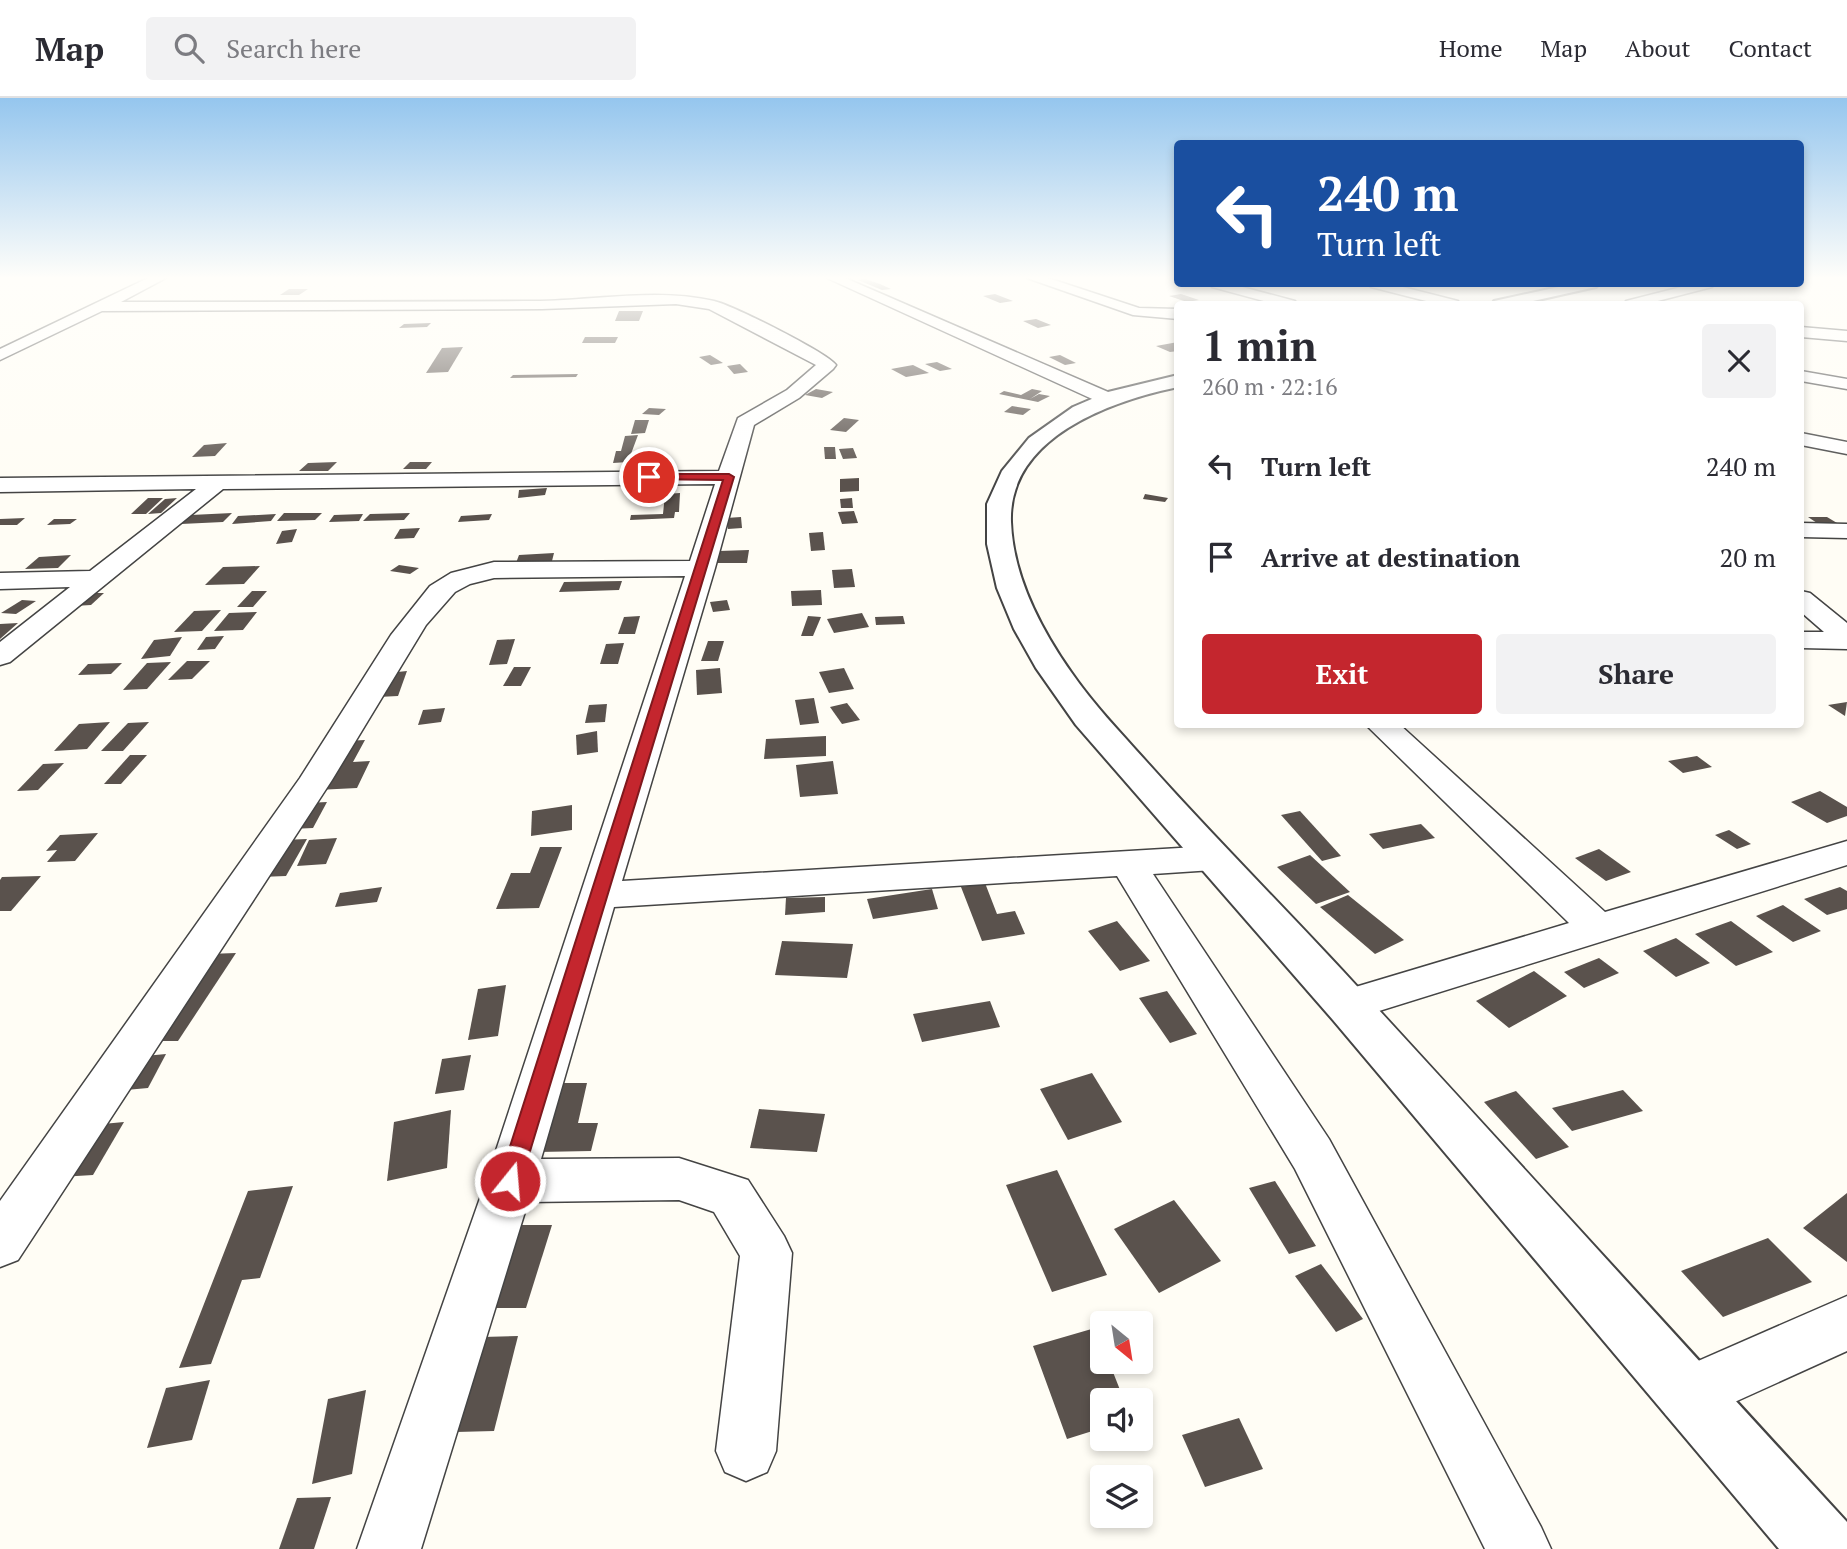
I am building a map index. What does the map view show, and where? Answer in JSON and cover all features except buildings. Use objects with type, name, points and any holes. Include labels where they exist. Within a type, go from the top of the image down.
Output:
[{"type":"street","points":[[0,355],[19,346]]},
{"type":"street","points":[[390,1549],[510,1181],[746,422],[793,394],[827,365],[795,346]]},
{"type":"street","points":[[987,346],[1108,399]]},
{"type":"street","points":[[1804,377],[1847,384]]},
{"type":"street","points":[[1174,381],[1108,399],[1079,411],[1053,429],[1015,467],[998,516],[1002,556],[1013,598],[1066,690],[1213,858],[1347,1005],[1686,1395],[1825,1549]]},
{"type":"street","points":[[1804,440],[1847,448]]},
{"type":"street","points":[[0,485],[729,477]]},
{"type":"street","points":[[0,656],[220,481]]},
{"type":"street","points":[[1804,530],[1847,531]]},
{"type":"street","points":[[0,1243],[317,777],[433,597],[449,583],[494,570],[702,568]]},
{"type":"street","points":[[0,581],[97,579]]},
{"type":"street","points":[[1804,602],[1847,639]]},
{"type":"street","points":[[1804,640],[1847,639]]},
{"type":"street","points":[[1384,728],[1598,928]]},
{"type":"street","points":[[1347,1005],[1847,853]]},
{"type":"street","points":[[597,895],[1213,858]]},
{"type":"street","points":[[1127,863],[1312,1154],[1520,1549]]},
{"type":"street","points":[[510,1181],[679,1179],[732,1196],[766,1253],[746,1451]]},
{"type":"street","points":[[1686,1395],[1847,1323]]},
{"type":"route","points":[[510,1181],[729,477],[649,477]]}]
